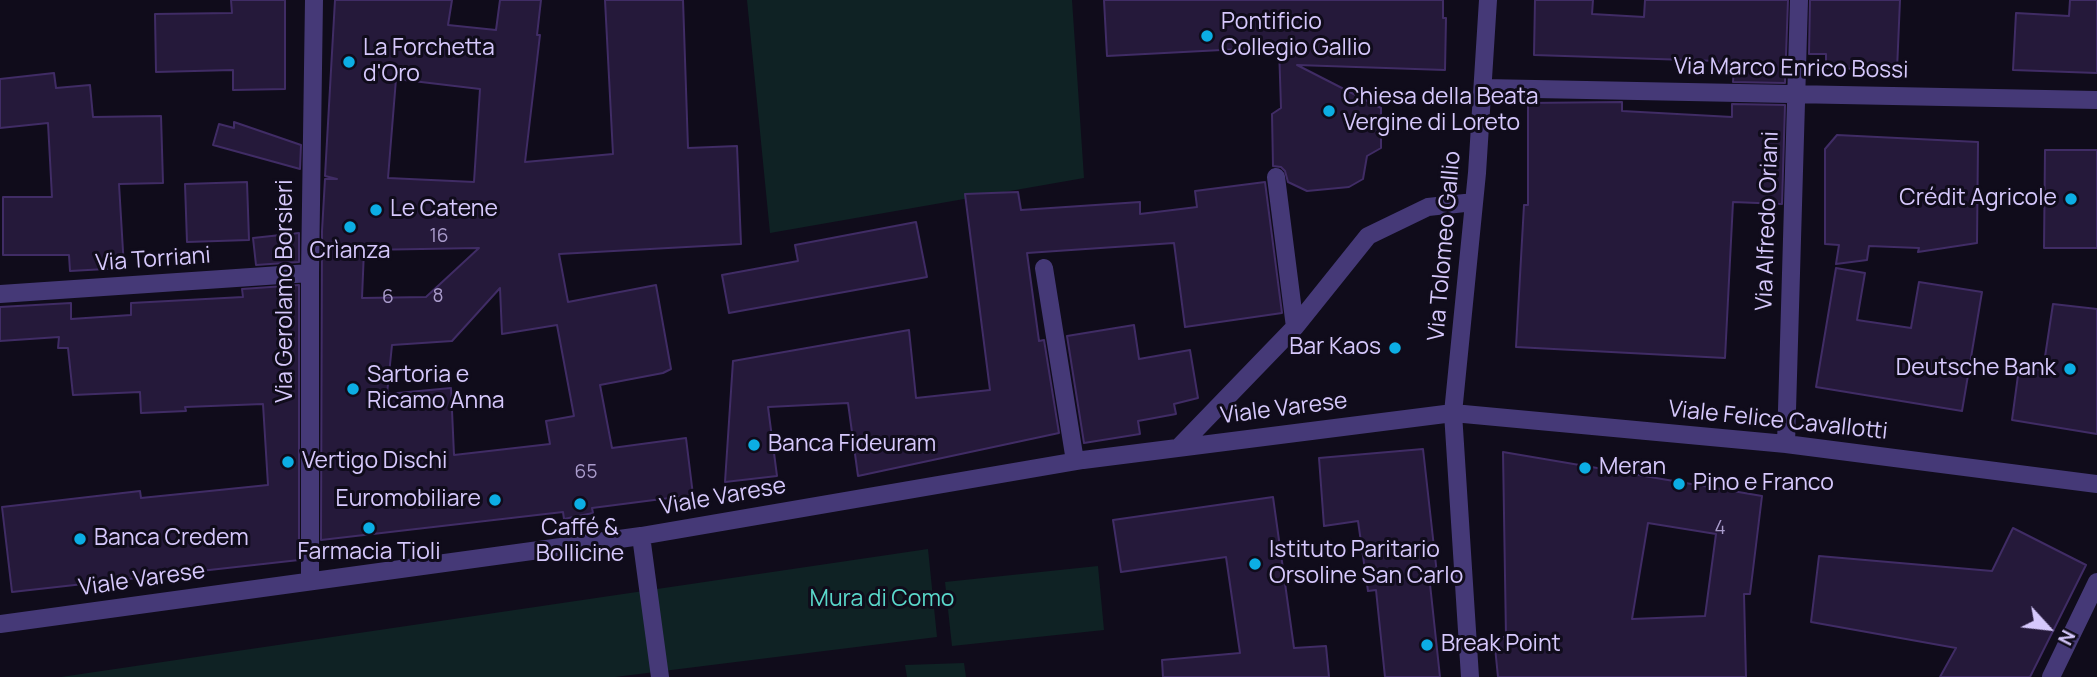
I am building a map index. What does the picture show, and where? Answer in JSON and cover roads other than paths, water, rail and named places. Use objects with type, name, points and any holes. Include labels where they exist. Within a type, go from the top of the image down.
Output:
[{"type":"street","name":"Via Gerolamo Borsieri","points":[[310,581],[310,274],[314,0]]},
{"type":"street","name":"Via Tolomeo Gallio","points":[[1470,677],[1453,413],[1484,88],[1488,0]]},
{"type":"street","name":"Via Alfredo Oriani","points":[[1786,444],[1799,0]]},
{"type":"street","name":"Via Marco Enrico Bossi","points":[[1484,88],[2097,100]]},
{"type":"street","points":[[1276,177],[1295,327]]},
{"type":"street","points":[[1179,447],[1295,327],[1368,236],[1429,207],[1474,202]]},
{"type":"street","points":[[1044,268],[1075,461]]},
{"type":"street","name":"Via Torriani","points":[[0,295],[310,274]]},
{"type":"street","name":"Viale Felice Cavallotti","points":[[1453,413],[1786,444],[2097,484]]},
{"type":"street","name":"Viale Varese","points":[[0,624],[641,536],[1075,461],[1453,413]]},
{"type":"street","points":[[641,536],[660,677]]},
{"type":"street","points":[[2051,677],[2097,582]]},
{"type":"place","name":"Pontificio Collegio Gallio","points":[[1207,36]]},
{"type":"place","name":"La Forchetta d'Oro","points":[[349,62]]},
{"type":"place","name":"Chiesa della Beata Vergine di Loreto","points":[[1329,111]]},
{"type":"place","name":"Crédit Agricole","points":[[2071,199]]},
{"type":"place","name":"Le Catene","points":[[376,210]]},
{"type":"place","name":"Crìanza","points":[[350,227]]},
{"type":"place","name":"Bar Kaos","points":[[1395,348]]},
{"type":"place","name":"Deutsche Bank","points":[[2070,369]]},
{"type":"place","name":"Sartoria e Ricamo Anna","points":[[353,389]]},
{"type":"place","name":"Banca Fideuram","points":[[754,445]]},
{"type":"place","name":"Vertigo Dischi","points":[[288,462]]},
{"type":"place","name":"Meran","points":[[1585,468]]},
{"type":"place","name":"Pino e Franco","points":[[1679,484]]},
{"type":"place","name":"Euromobiliare","points":[[495,500]]},
{"type":"place","name":"Caffé & Bollicine","points":[[580,504]]},
{"type":"place","name":"Farmacia Tioli","points":[[369,528]]},
{"type":"place","name":"Banca Credem","points":[[80,539]]},
{"type":"place","name":"Istituto Paritario Orsoline San Carlo","points":[[1255,564]]},
{"type":"place","name":"Break Point","points":[[1427,645]]},
{"type":"park label","name":"Mura di Como","points":[[882,600]]}]
